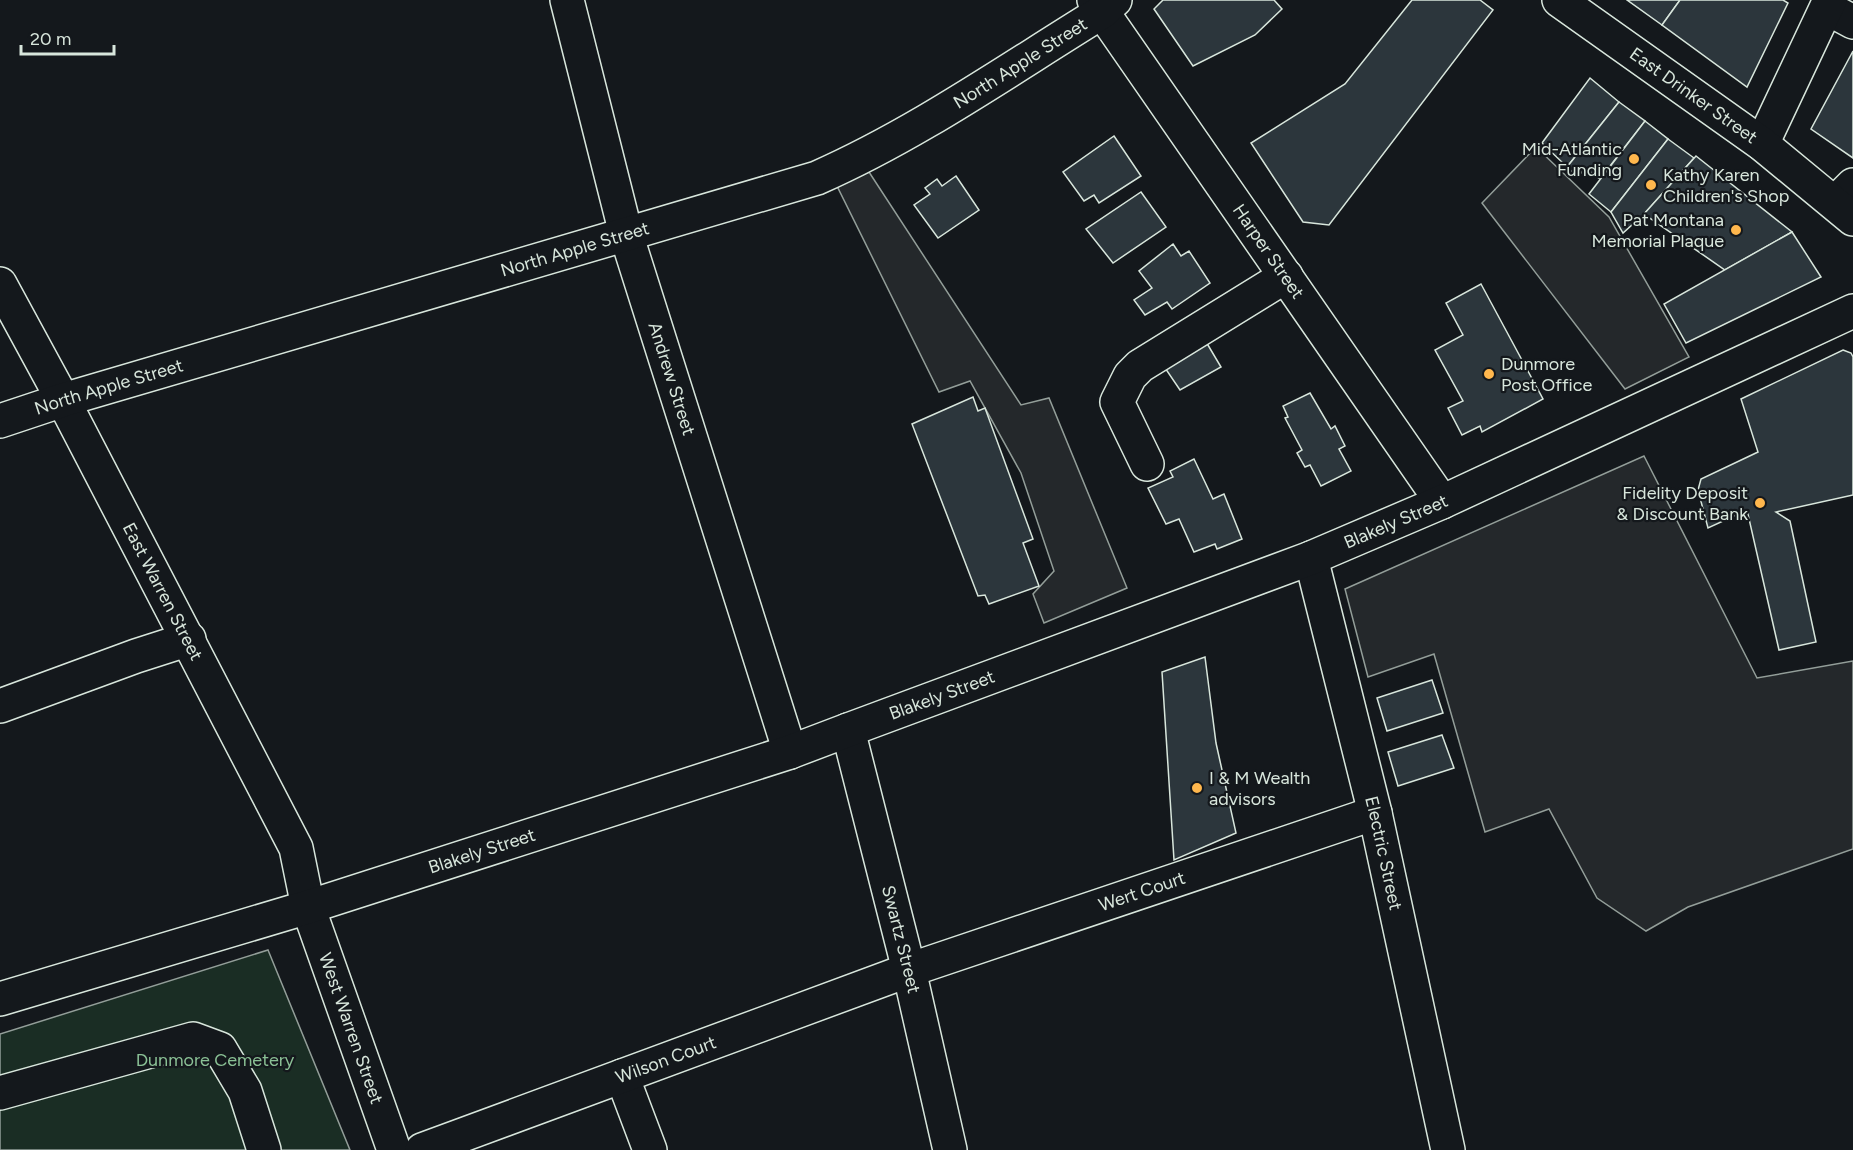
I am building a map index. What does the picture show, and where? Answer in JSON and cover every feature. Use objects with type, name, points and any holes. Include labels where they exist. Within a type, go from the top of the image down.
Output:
[{"type":"street","name":"Andrew Street","points":[[567,0],[626,234],[790,752]]},
{"type":"street","name":"East Drinker Street","points":[[1559,0],[1847,202]]},
{"type":"street","name":"North Apple Street","points":[[0,421],[63,400],[817,178],[863,158],[1104,4]]},
{"type":"street","name":"Harper Street","points":[[1104,4],[1286,276],[1442,502]]},
{"type":"street","points":[[1762,144],[1837,10]]},
{"type":"street","points":[[1147,464],[1118,402],[1130,376],[1140,366],[1286,276]]},
{"type":"street","name":"East Warren Street","points":[[0,284],[189,639],[296,848],[308,907]]},
{"type":"street","name":"Blakely Street","points":[[0,999],[308,907],[790,752],[1311,558],[1442,502],[1853,311]]},
{"type":"street","name":"Electric Street","points":[[1311,558],[1375,813],[1448,1150]]},
{"type":"street","points":[[0,706],[189,639]]},
{"type":"street","name":"Swartz Street","points":[[848,730],[909,970],[950,1150]]},
{"type":"street","name":"Wert Court","points":[[909,970],[1375,813]]},
{"type":"street","name":"West Warren Street","points":[[308,907],[394,1150]]},
{"type":"street","name":"Wilson Court","points":[[422,1150],[909,970]]},
{"type":"street","points":[[0,1093],[193,1039],[220,1049],[245,1091],[264,1150]]},
{"type":"street","points":[[622,1076],[650,1150]]},
{"type":"green space","name":"Dunmore Cemetery","points":[[268,950],[350,1150],[0,1150],[0,1034]]},
{"type":"shaded area","points":[[1536,147],[1609,217],[1689,357],[1625,389],[1482,203]]},
{"type":"shaded area","points":[[869,172],[1021,405],[1049,398],[1127,588],[1044,623],[1033,594],[1054,571],[1021,473],[970,381],[939,392],[837,186]]},
{"type":"shaded area","points":[[1644,456],[1757,678],[1853,661],[1853,849],[1688,907],[1646,931],[1597,898],[1549,809],[1485,832],[1434,654],[1368,677],[1345,589]]},
{"type":"building","points":[[1163,0],[1274,0],[1282,9],[1255,35],[1193,66],[1154,9]]},
{"type":"building","points":[[1412,0],[1480,0],[1493,10],[1329,225],[1303,222],[1251,143],[1345,84]]},
{"type":"building","points":[[1627,0],[1680,0],[1662,25]]},
{"type":"building","points":[[1680,0],[1783,0],[1788,3],[1747,87],[1662,25]]},
{"type":"building","points":[[1853,51],[1853,158],[1811,129]]},
{"type":"building","points":[[1590,78],[1619,102],[1567,167],[1542,143]]},
{"type":"building","points":[[1619,102],[1645,121],[1600,179],[1585,168],[1578,177],[1567,167]]},
{"type":"building","name":"Mid-Atlantic Funding","points":[[1645,121],[1668,139],[1611,212],[1589,194]]},
{"type":"building","points":[[1114,136],[1141,176],[1099,203],[1094,195],[1084,201],[1063,172]]},
{"type":"building","name":"Kathy Karen Children's Shop","points":[[1668,139],[1694,158],[1644,214],[1623,233],[1611,212]]},
{"type":"building","points":[[1696,156],[1792,232],[1725,270],[1644,214]]},
{"type":"building","points":[[956,176],[979,210],[938,238],[914,205],[930,194],[925,188],[937,179],[942,186]]},
{"type":"building","points":[[1141,192],[1166,227],[1113,263],[1086,229]]},
{"type":"building","points":[[1792,232],[1821,277],[1686,343],[1664,304]]},
{"type":"building","points":[[1173,244],[1181,256],[1189,251],[1210,283],[1172,309],[1167,302],[1145,315],[1134,300],[1152,288],[1139,271]]},
{"type":"building","name":"Dunmore Post Office","points":[[1481,284],[1543,399],[1482,432],[1480,426],[1462,435],[1448,408],[1463,401],[1435,350],[1463,335],[1446,303]]},
{"type":"building","points":[[1202,335],[1221,367],[1180,390],[1161,362]]},
{"type":"building","name":"Fidelity Deposit & Discount Bank","points":[[1843,350],[1851,353],[1853,357],[1853,495],[1776,512],[1790,521],[1816,642],[1779,650],[1747,510],[1708,528],[1698,490],[1701,479],[1758,452],[1741,399]]},
{"type":"building","points":[[1310,393],[1331,429],[1335,426],[1345,446],[1339,449],[1351,471],[1321,486],[1310,465],[1305,467],[1297,453],[1302,450],[1285,418],[1288,417],[1283,406]]},
{"type":"building","points":[[973,397],[978,411],[985,408],[1033,539],[1023,543],[1039,586],[989,604],[985,595],[978,596],[912,424]]},
{"type":"building","points":[[1194,459],[1213,499],[1224,494],[1242,539],[1217,549],[1215,544],[1194,552],[1179,519],[1166,524],[1148,488],[1173,477],[1170,471]]},
{"type":"building","name":"I & M Wealth advisors","points":[[1205,657],[1216,743],[1236,833],[1174,860],[1162,672]]},
{"type":"building","points":[[1432,680],[1443,713],[1387,731],[1377,698]]},
{"type":"building","points":[[1442,735],[1454,768],[1398,786],[1388,752]]},
{"type":"place","name":"Mid-Atlantic Funding","points":[[1634,159]]},
{"type":"place","name":"Kathy Karen Children's Shop","points":[[1651,185]]},
{"type":"place","name":"Pat Montana Memorial Plaque","points":[[1736,230]]},
{"type":"place","name":"Dunmore Post Office","points":[[1489,374]]},
{"type":"place","name":"Fidelity Deposit & Discount Bank","points":[[1760,503]]},
{"type":"place","name":"I & M Wealth advisors","points":[[1197,788]]}]
